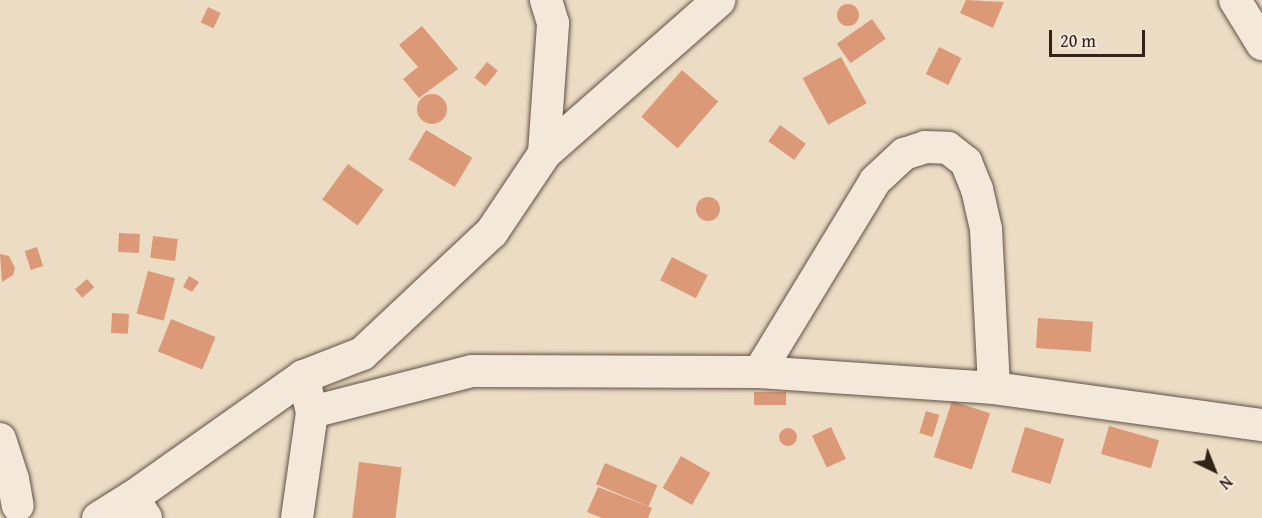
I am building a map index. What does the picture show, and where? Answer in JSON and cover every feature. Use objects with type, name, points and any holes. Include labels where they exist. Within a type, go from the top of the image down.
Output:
[{"type":"street","points":[[544,153],[552,23],[546,0]]},
{"type":"street","points":[[98,518],[139,508],[303,376],[362,353],[491,232],[544,153],[718,0]]},
{"type":"street","points":[[1235,0],[1262,44]]},
{"type":"street","points":[[759,372],[874,181],[904,154],[925,147],[948,148],[966,162],[977,189],[986,229],[994,388]]},
{"type":"street","points":[[312,412],[472,371],[759,372],[994,388],[1262,425]]},
{"type":"street","points":[[297,518],[312,412],[303,376]]},
{"type":"street","points":[[0,440],[13,479],[15,507]]},
{"type":"building","points":[[966,0],[1004,2],[993,28],[960,13]]},
{"type":"building","points":[[848,4],[856,7],[859,15],[856,23],[848,26],[840,23],[837,15],[840,7]]},
{"type":"building","points":[[208,7],[221,13],[214,28],[201,22]]},
{"type":"building","points":[[872,19],[886,39],[851,63],[837,44]]},
{"type":"building","points":[[422,26],[458,69],[419,98],[403,79],[418,67],[399,45]]},
{"type":"building","points":[[939,47],[961,58],[948,85],[926,74]]},
{"type":"building","points":[[841,57],[867,103],[828,125],[803,78]]},
{"type":"building","points":[[487,62],[498,71],[485,86],[474,78]]},
{"type":"building","points":[[682,70],[718,101],[678,148],[641,117]]},
{"type":"building","points":[[432,94],[443,98],[447,109],[443,120],[432,124],[421,120],[417,109],[421,98]]},
{"type":"building","points":[[780,125],[806,144],[794,160],[768,141]]},
{"type":"building","points":[[426,130],[472,158],[455,187],[408,159]]},
{"type":"building","points":[[348,164],[384,190],[358,225],[322,200]]},
{"type":"building","points":[[708,197],[716,201],[720,209],[716,217],[708,221],[700,217],[696,209],[700,201]]},
{"type":"building","points":[[119,233],[140,234],[139,253],[118,252]]},
{"type":"building","points":[[153,236],[178,239],[175,261],[150,258]]},
{"type":"building","points":[[37,247],[43,266],[31,270],[25,251]]},
{"type":"building","points":[[0,254],[9,256],[15,268],[13,275],[2,282]]},
{"type":"building","points":[[672,257],[708,275],[696,298],[660,280]]},
{"type":"building","points":[[148,271],[175,278],[164,321],[137,314]]},
{"type":"building","points":[[189,276],[199,282],[192,292],[183,287]]},
{"type":"building","points":[[87,279],[94,287],[82,298],[75,289]]},
{"type":"building","points":[[112,313],[129,314],[128,334],[111,333]]},
{"type":"building","points":[[1038,318],[1093,322],[1091,352],[1036,348]]},
{"type":"building","points":[[171,319],[216,337],[202,369],[158,351]]},
{"type":"building","points":[[754,392],[786,392],[786,405],[754,405]]},
{"type":"building","points":[[952,401],[990,413],[972,469],[934,457]]},
{"type":"building","points":[[926,411],[939,415],[933,437],[919,433]]},
{"type":"building","points":[[1109,426],[1159,440],[1151,468],[1101,454]]},
{"type":"building","points":[[831,427],[846,459],[827,468],[812,436]]},
{"type":"building","points":[[1025,427],[1064,439],[1050,484],[1011,472]]},
{"type":"building","points":[[784,428],[792,428],[797,433],[795,444],[784,446],[779,441],[779,433]]},
{"type":"building","points":[[681,456],[710,473],[692,505],[662,488]]},
{"type":"building","points":[[359,462],[402,467],[395,518],[352,518]]},
{"type":"building","points":[[605,463],[657,485],[648,506],[596,484]]},
{"type":"building","points":[[598,487],[652,508],[648,518],[602,518],[587,512]]}]
